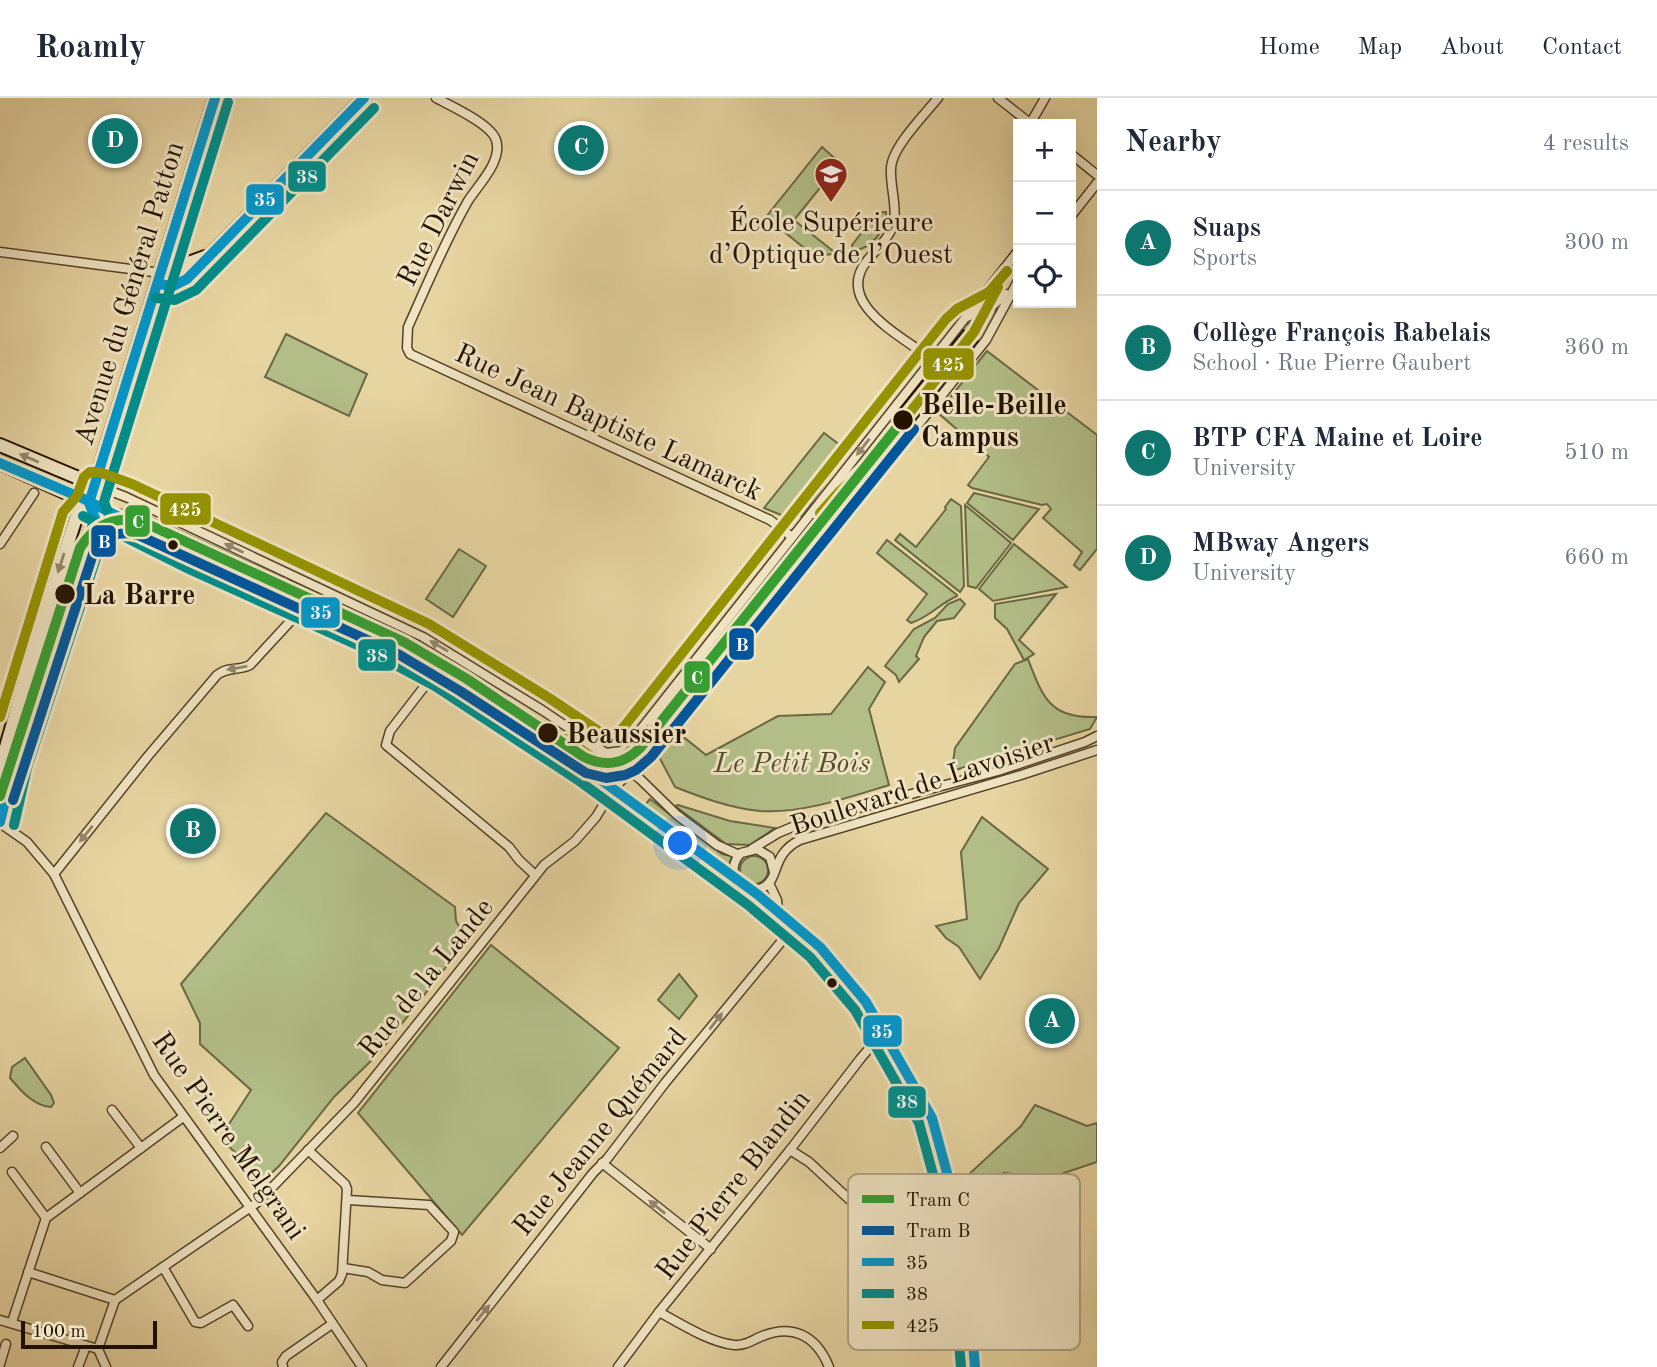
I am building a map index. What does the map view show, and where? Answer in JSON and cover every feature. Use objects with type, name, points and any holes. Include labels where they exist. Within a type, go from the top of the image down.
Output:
[{"type":"street","name":"Avenue du Général Patton","points":[[0,768],[38,636],[76,518],[89,503],[95,485],[215,98]]},
{"type":"street","points":[[161,275],[173,286],[187,279],[364,98]]},
{"type":"street","name":"Rue Darwin","points":[[407,348],[408,327],[469,201],[498,149],[495,138],[488,129],[436,98]]},
{"type":"street","points":[[932,359],[866,308],[858,292],[857,282],[862,267],[892,227],[893,159],[938,98]]},
{"type":"street","points":[[999,98],[1025,119]]},
{"type":"street","points":[[1034,119],[1045,98]]},
{"type":"street","points":[[1076,159],[1097,175]]},
{"type":"street","points":[[1076,210],[1097,183]]},
{"type":"street","points":[[170,243],[186,258],[196,261]]},
{"type":"street","points":[[0,252],[161,275],[211,254]]},
{"type":"street","points":[[609,756],[622,751],[1013,257]]},
{"type":"street","points":[[183,265],[188,270],[187,279]]},
{"type":"street","points":[[967,317],[991,307],[1013,286]]},
{"type":"street","name":"Rue de la Lande","points":[[115,1300],[251,1208],[354,1103],[535,875],[575,841],[596,817],[613,789],[631,773],[840,510],[878,475],[986,340],[1013,290]]},
{"type":"street","name":"Rue Jean Baptiste Lamarck","points":[[407,348],[414,356],[770,520],[792,537]]},
{"type":"street","points":[[0,445],[126,497],[423,637],[542,710],[609,756],[677,815],[717,845],[738,855]]},
{"type":"street","points":[[0,463],[89,503],[197,557],[370,635],[442,674],[613,789],[735,878],[744,888],[760,889],[769,883],[774,872],[770,857],[762,850],[752,849],[738,855],[733,866],[735,878]]},
{"type":"street","points":[[0,544],[34,493]]},
{"type":"street","name":"Avenue du Général Patton","points":[[0,822],[15,764],[95,518],[89,503]]},
{"type":"street","points":[[54,874],[148,756],[218,675],[229,668],[247,667],[302,605]]},
{"type":"street","points":[[424,665],[424,687]]},
{"type":"street","points":[[442,674],[424,687],[390,731],[386,745],[500,839],[535,875]]},
{"type":"street","name":"Boulevard de Lavoisier","points":[[752,849],[778,833],[802,823],[998,771],[1097,736]]},
{"type":"street","name":"Boulevard de Lavoisier","points":[[774,872],[783,852],[789,845],[800,840],[1097,750]]},
{"type":"street","points":[[609,756],[613,789]]},
{"type":"street","name":"Rue Pierre Melgrani","points":[[0,822],[27,842],[54,874],[148,1063],[183,1117],[317,1300],[362,1367]]},
{"type":"street","points":[[769,883],[777,900],[778,911]]},
{"type":"street","points":[[752,890],[820,947],[866,1002],[932,1118],[948,1174]]},
{"type":"street","name":"Rue Jeanne Quémard","points":[[441,1367],[795,925]]},
{"type":"street","name":"Rue Pierre Blandin","points":[[618,1367],[861,1058],[887,1035]]},
{"type":"street","points":[[112,1110],[141,1148]]},
{"type":"street","points":[[12,1322],[46,1218],[183,1117]]},
{"type":"street","points":[[0,1148],[13,1136]]},
{"type":"street","points":[[46,1147],[80,1193]]},
{"type":"street","points":[[308,1150],[345,1184],[348,1200],[344,1268],[339,1281],[317,1300]]},
{"type":"street","points":[[790,1150],[809,1163],[848,1198]]},
{"type":"street","points":[[602,1163],[711,1249]]},
{"type":"street","points":[[12,1172],[46,1218]]},
{"type":"street","points":[[344,1268],[368,1272],[382,1280],[405,1283],[451,1241],[454,1232],[429,1205],[348,1200]]},
{"type":"street","points":[[163,1267],[195,1322],[201,1322],[233,1305],[247,1326]]},
{"type":"street","points":[[28,1272],[115,1300],[98,1349],[106,1367]]},
{"type":"street","points":[[659,1312],[731,1345],[747,1343],[781,1330],[803,1334],[813,1341],[829,1367]]},
{"type":"street","points":[[0,1320],[98,1349]]},
{"type":"street","points":[[283,1367],[282,1362],[286,1356],[332,1324]]},
{"type":"street","points":[[0,1364],[6,1344]]},
{"type":"street","points":[[79,1367],[86,1346]]},
{"type":"green space","points":[[822,147],[840,163],[794,220],[833,251],[833,254],[814,256],[766,217]]},
{"type":"green space","points":[[886,212],[886,219],[877,238],[866,247],[853,251],[852,245],[874,217]]},
{"type":"green space","points":[[998,307],[986,334],[942,389],[925,375],[964,326]]},
{"type":"green space","points":[[286,334],[367,374],[349,416],[265,377]]},
{"type":"green space","points":[[987,351],[1097,435],[1097,549],[1080,570],[1074,565],[1082,552],[1043,518],[1051,509],[1047,504],[1042,505],[968,485],[989,457],[938,413]]},
{"type":"green space","points":[[824,433],[848,451],[802,516],[786,517],[764,508]]},
{"type":"green space","points":[[864,450],[882,464],[845,500],[776,586],[765,578]]},
{"type":"green space","points":[[974,493],[1039,509],[1013,540],[967,503]]},
{"type":"green space","points":[[951,499],[961,506],[964,586],[960,592],[895,540],[900,534],[916,547]]},
{"type":"green space","points":[[965,505],[1011,543],[976,588],[968,586]]},
{"type":"green space","points":[[119,509],[145,515],[283,578],[280,586],[120,514]]},
{"type":"green space","points":[[887,540],[957,596],[918,620],[911,623],[907,620],[927,594],[877,553]]},
{"type":"green space","points":[[1014,544],[1067,587],[993,601],[979,589]]},
{"type":"green space","points":[[459,549],[486,566],[453,617],[426,599]]},
{"type":"green space","points":[[288,580],[418,642],[507,697],[503,704],[412,648],[285,588]]},
{"type":"green space","points":[[762,582],[772,591],[645,749],[635,741]]},
{"type":"green space","points":[[1056,594],[1019,640],[1034,654],[1024,660],[1007,629],[995,618],[995,604]]},
{"type":"green space","points":[[960,599],[965,604],[954,618],[937,621],[924,637],[916,656],[919,659],[899,682],[896,675],[885,666],[914,629],[935,618],[948,604]]},
{"type":"green space","points":[[1028,659],[1038,685],[1058,710],[1081,717],[1097,717],[1090,729],[952,771],[955,748],[1015,664]]},
{"type":"green space","name":"Le Petit Bois","points":[[868,667],[885,682],[869,709],[889,785],[809,807],[776,811],[749,810],[675,787],[657,753],[676,731],[706,755],[778,716],[831,714]]},
{"type":"green space","points":[[650,799],[722,854],[732,856],[728,869],[645,805]]},
{"type":"green space","points":[[675,806],[730,821],[775,828],[750,845],[726,844]]},
{"type":"green space","points":[[326,813],[455,907],[456,921],[467,940],[379,1053],[334,1097],[279,1166],[264,1180],[220,1138],[251,1090],[200,1044],[200,1023],[181,984]]},
{"type":"green space","points":[[982,817],[1048,869],[1019,903],[999,948],[980,979],[959,947],[946,938],[936,926],[967,919],[961,852]]},
{"type":"green space","points":[[754,856],[764,860],[768,870],[764,880],[754,884],[744,880],[740,870],[744,860]]},
{"type":"green space","points":[[491,945],[619,1048],[462,1235],[358,1113]]},
{"type":"green space","points":[[679,974],[697,996],[679,1019],[658,1000]]},
{"type":"green space","points":[[25,1058],[51,1095],[54,1103],[51,1107],[33,1101],[10,1078],[12,1067]]},
{"type":"green space","points":[[1035,1105],[1087,1126],[1097,1123],[1097,1162],[1061,1174],[969,1174],[1021,1126]]},
{"type":"tram line","points":[[896,414],[964,330]]},
{"type":"tram line","points":[[910,425],[978,341]]},
{"type":"tram line","name":"C","points":[[0,796],[80,548],[92,533],[107,523],[123,520],[143,522],[404,642],[467,679],[584,757],[614,763],[634,754],[640,748],[903,420]]},
{"type":"tram line","name":"B","points":[[13,800],[93,554],[107,539],[124,533],[138,535],[398,654],[586,773],[606,778],[625,775],[636,770],[651,757],[914,429]]},
{"type":"tram line","points":[[13,739],[27,711]]},
{"type":"transit line","name":"35","points":[[0,822],[14,764],[95,518],[89,503],[215,98]]},
{"type":"transit line","name":"35","points":[[158,284],[173,286],[187,279],[364,98]]},
{"type":"transit line","name":"38","points":[[14,825],[27,768],[108,522],[109,515],[104,502],[228,102]]},
{"type":"transit line","name":"38","points":[[156,298],[175,300],[196,290],[374,108]]},
{"type":"transit line","name":"425","points":[[0,717],[63,512],[77,496],[84,477],[90,472],[99,472],[132,484],[429,624],[609,738],[615,738],[946,319],[957,309],[989,292],[1007,271]]},
{"type":"transit line","name":"425","points":[[820,513],[868,465],[974,332],[998,287]]},
{"type":"transit line","name":"35","points":[[0,463],[84,499],[197,557],[370,635],[442,674],[586,769],[757,894],[820,947],[866,1002],[932,1118],[947,1174]]},
{"type":"transit line","name":"38","points":[[83,516],[191,570],[364,648],[435,686],[578,780],[748,905],[810,957],[855,1010],[919,1123],[933,1174]]},
{"type":"transit line","name":"425","points":[[566,739],[612,771],[650,729]]},
{"type":"transit line","name":"38","points":[[960,1350],[961,1367]]},
{"type":"transit line","name":"35","points":[[974,1350],[975,1367]]},
{"type":"place","name":"MBway Angers","points":[[115,141]]},
{"type":"place","name":"BTP CFA Maine et Loire","points":[[581,148]]},
{"type":"place","name":"École Supérieure d’Optique de l’Ouest","points":[[831,204]]},
{"type":"place","name":"Belle-Beille Campus","points":[[903,420]]},
{"type":"place","name":"La Barre","points":[[65,594]]},
{"type":"place","name":"Beaussier","points":[[548,733]]},
{"type":"place","name":"Collège François Rabelais","points":[[193,831]]},
{"type":"place","name":"Suaps","points":[[1052,1021]]}]
